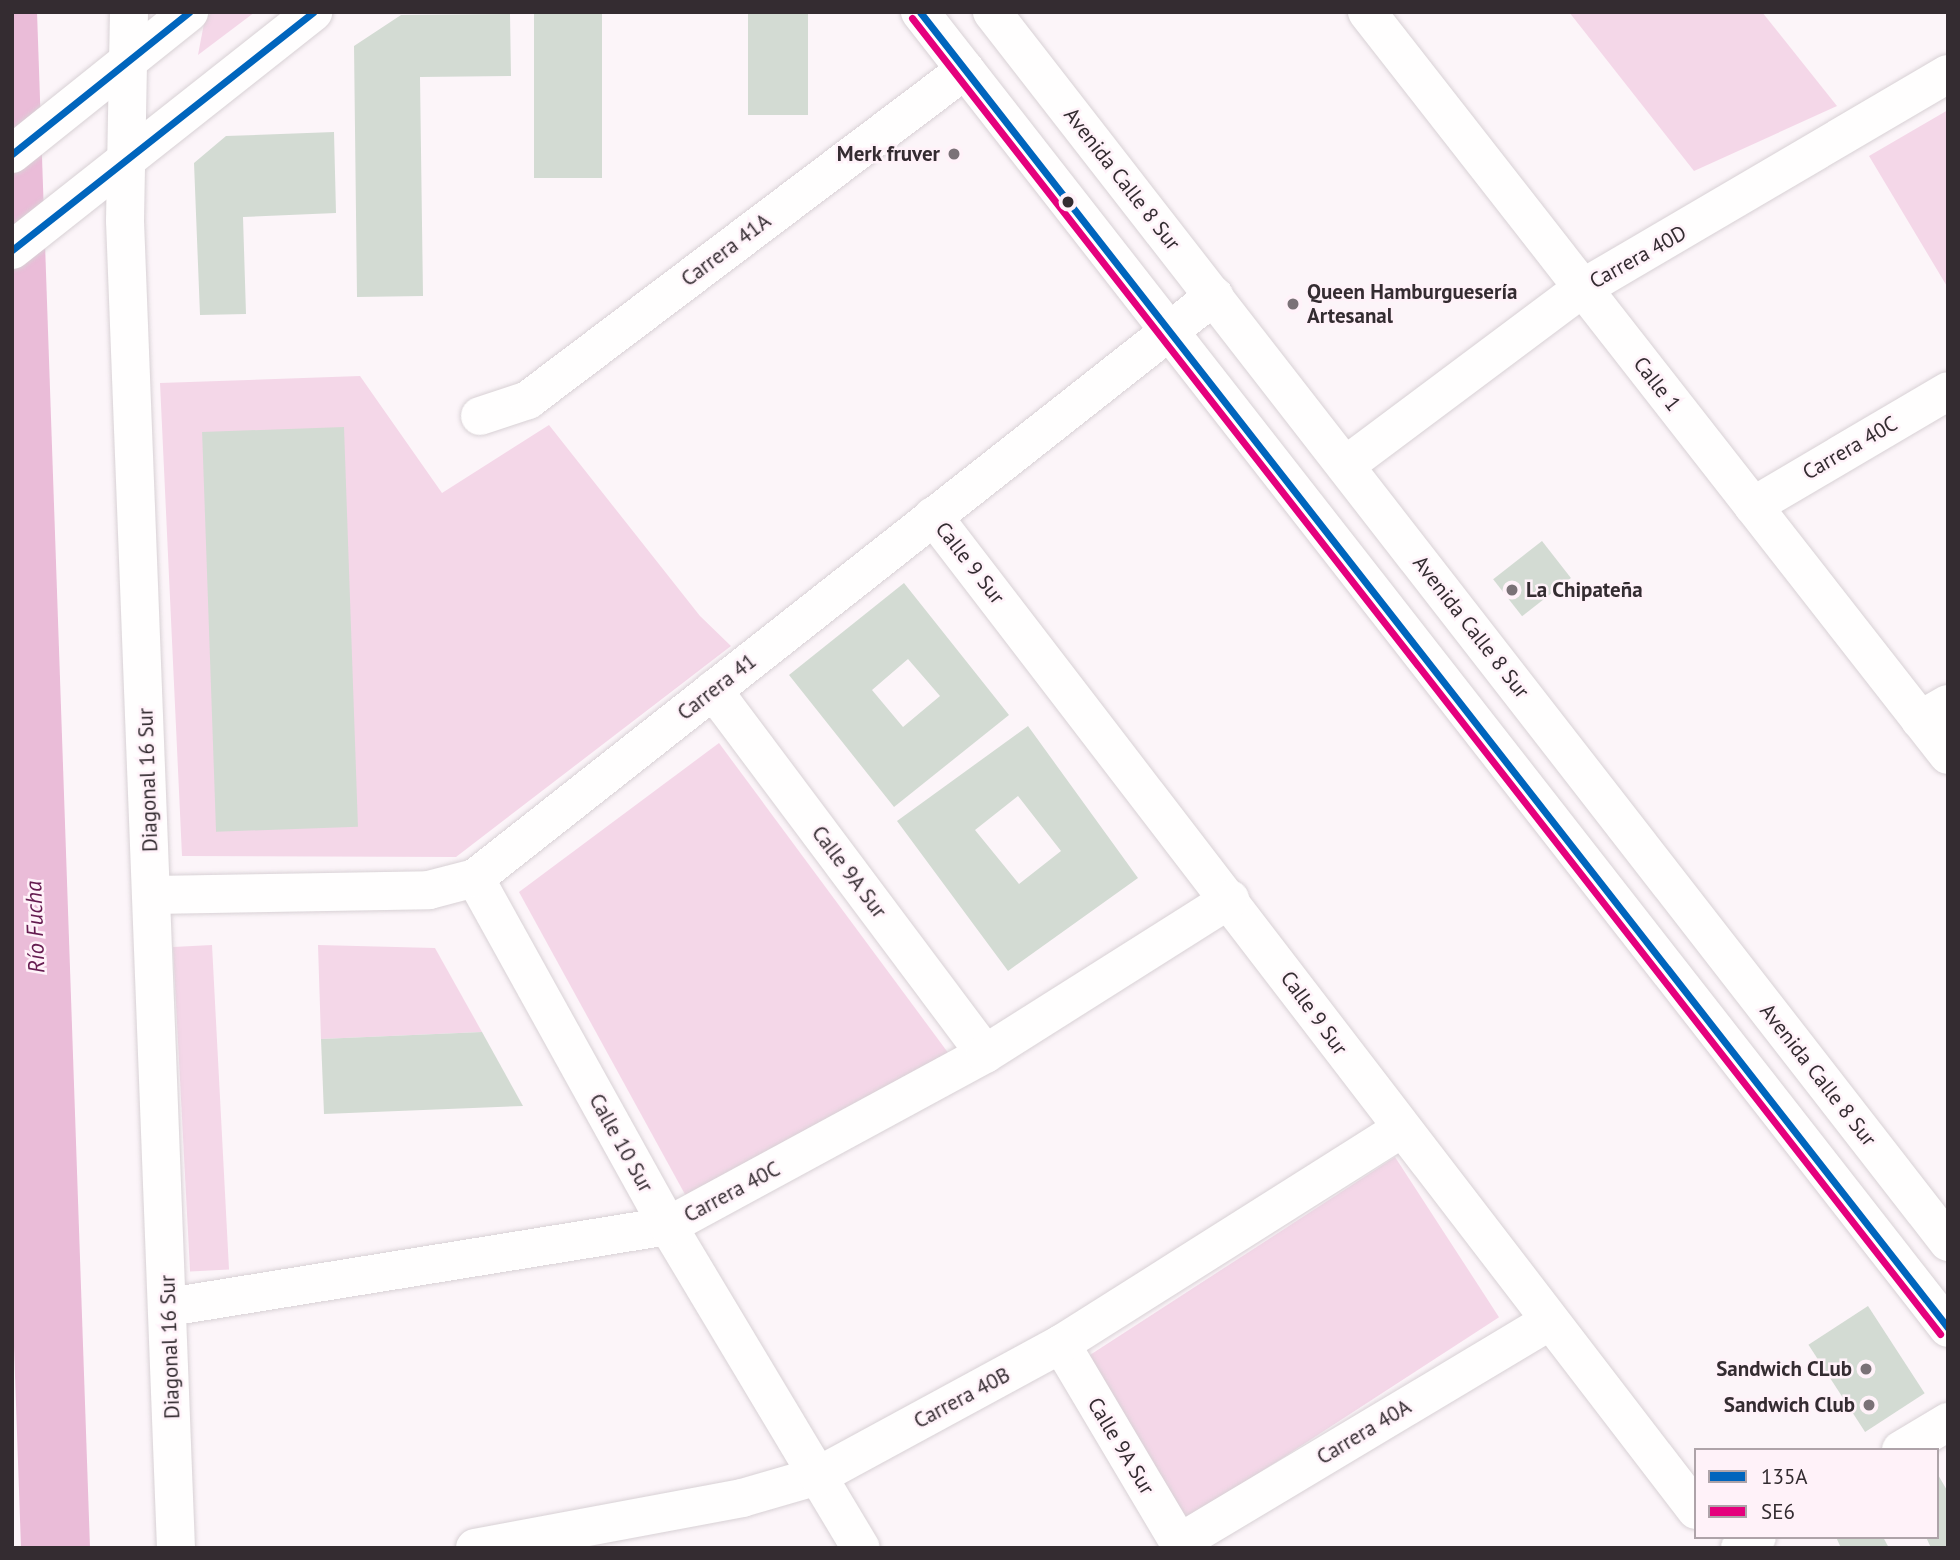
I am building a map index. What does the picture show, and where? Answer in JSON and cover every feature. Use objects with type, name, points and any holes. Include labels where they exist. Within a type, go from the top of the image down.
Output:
[{"type":"street","name":"Diagonal 16 Sur","points":[[129,12],[126,156],[176,1548]]},
{"type":"street","points":[[12,154],[189,12]]},
{"type":"street","points":[[12,250],[126,156],[313,12]]},
{"type":"street","points":[[920,12],[1948,1328]]},
{"type":"street","name":"Avenida Calle 8 Sur","points":[[992,12],[1948,1242]]},
{"type":"street","name":"Calle 1","points":[[1367,12],[1753,506],[1934,712],[1948,755]]},
{"type":"street","name":"Carrera 41A","points":[[480,416],[528,400],[965,70]]},
{"type":"street","name":"Carrera 40D","points":[[1346,465],[1583,288],[1948,74]]},
{"type":"street","name":"Carrera 41","points":[[153,895],[429,890],[475,878],[1214,296]]},
{"type":"street","name":"Carrera 40C","points":[[1753,506],[1948,391]]},
{"type":"street","name":"Calle 9 Sur","points":[[933,516],[1230,899],[1400,1130],[1694,1507]]},
{"type":"street","name":"Calle 9A Sur","points":[[713,690],[985,1054]]},
{"type":"street","name":"Calle 10 Sur","points":[[475,878],[667,1226],[861,1548]]},
{"type":"street","name":"Carrera 40C","points":[[169,1307],[667,1226],[985,1054],[1230,899]]},
{"type":"street","name":"Carrera 40B","points":[[475,1548],[742,1498],[818,1476],[1061,1344],[1400,1130]]},
{"type":"street","name":"Carrera 40A","points":[[1180,1545],[1550,1321]]},
{"type":"street","name":"Calle 9A Sur","points":[[1061,1344],[1180,1545]]},
{"type":"street","points":[[1904,1448],[1948,1422]]},
{"type":"shaded area","points":[[213,12],[255,12],[198,55],[205,18]]},
{"type":"shaded area","points":[[1569,12],[1762,12],[1837,106],[1694,171]]},
{"type":"shaded area","points":[[1948,110],[1948,288],[1869,156]]},
{"type":"shaded area","points":[[360,376],[442,493],[549,425],[700,616],[731,646],[456,857],[182,856],[160,383]]},
{"type":"shaded area","points":[[719,743],[949,1054],[687,1198],[519,892]]},
{"type":"shaded area","points":[[212,945],[229,1270],[190,1272],[173,947]]},
{"type":"shaded area","points":[[318,945],[435,948],[482,1032],[321,1039]]},
{"type":"shaded area","points":[[1395,1157],[1499,1317],[1187,1520],[1083,1360]]},
{"type":"water","name":"Río Fucha","points":[[12,12],[37,12],[90,1548],[21,1548],[12,1289]]},
{"type":"building","points":[[534,12],[602,12],[602,178],[534,178]]},
{"type":"building","points":[[748,12],[808,12],[808,115],[748,115]]},
{"type":"building","points":[[510,14],[511,76],[420,77],[423,296],[357,297],[354,46],[401,15]]},
{"type":"building","points":[[334,132],[336,213],[243,217],[246,314],[200,315],[194,163],[226,136]]},
{"type":"building","points":[[344,427],[358,827],[216,832],[202,432]]},
{"type":"building","points":[[1542,541],[1571,578],[1522,616],[1493,579]]},
{"type":"building","points":[[904,583],[1009,715],[894,807],[789,675]],"holes":[[[908,659],[940,696],[903,727],[872,690]]]},
{"type":"building","points":[[1028,726],[1138,878],[1008,971],[897,821]],"holes":[[[1018,796],[1061,851],[1019,884],[975,830]]]},
{"type":"building","points":[[482,1032],[523,1106],[324,1114],[321,1039]]},
{"type":"building","name":"Sandwich CLub","points":[[1868,1306],[1925,1393],[1865,1432],[1808,1345]]},
{"type":"building","points":[[1939,1476],[1948,1492],[1948,1548],[1931,1548],[1927,1539],[1939,1539]]},
{"type":"building","points":[[1837,1539],[1884,1539],[1889,1548],[1841,1548]]},
{"type":"transit line","name":"135A","points":[[12,154],[189,12]]},
{"type":"transit line","name":"135A","points":[[12,250],[313,12]]},
{"type":"transit line","name":"135A","points":[[920,12],[1948,1328]]},
{"type":"transit line","name":"SE6","points":[[912,18],[1940,1334]]},
{"type":"place","name":"Merk fruver","points":[[954,154]]},
{"type":"place","name":"Queen Hamburguesería Artesanal","points":[[1293,304]]},
{"type":"place","name":"La Chipateña","points":[[1512,590]]},
{"type":"place","name":"Sandwich CLub","points":[[1866,1369]]},
{"type":"place","name":"Sandwich Club","points":[[1869,1405]]}]
